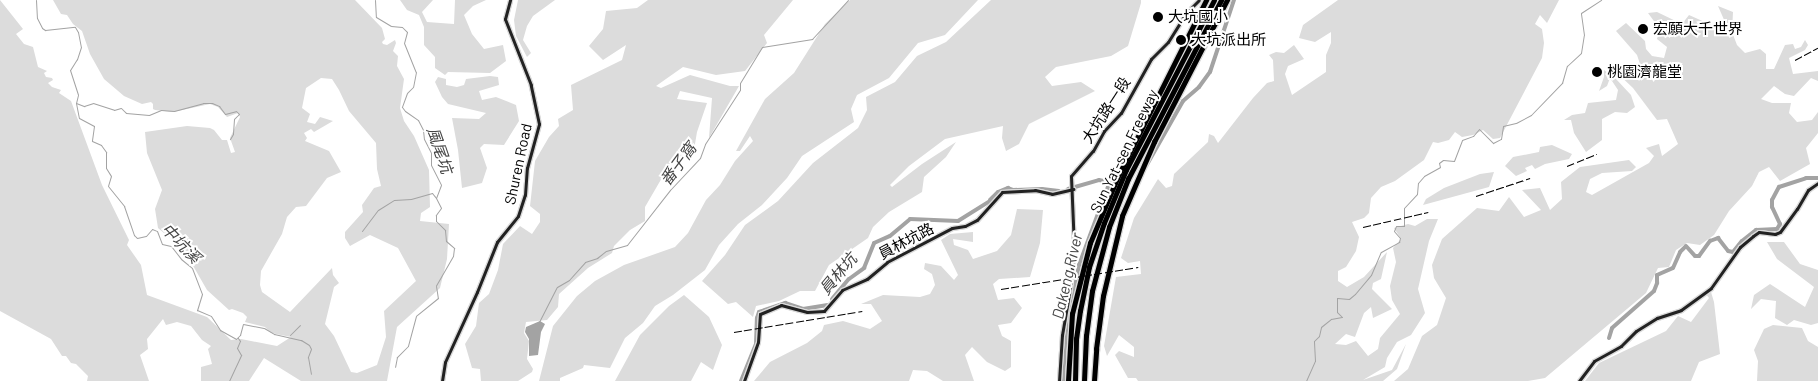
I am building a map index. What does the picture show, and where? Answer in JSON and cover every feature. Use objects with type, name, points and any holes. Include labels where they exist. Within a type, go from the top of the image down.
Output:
[{"type":"highway","points":[[1068,381],[1072,314],[1090,243],[1118,174],[1206,0]]},
{"type":"highway","name":"Sun Yat-sen Freeway","points":[[1075,381],[1080,311],[1098,238],[1126,170],[1214,0]]},
{"type":"highway","name":"Sun Yat-sen Freeway","points":[[1084,381],[1086,336],[1092,291],[1109,227],[1128,179],[1221,0]]},
{"type":"highway","points":[[1094,381],[1103,296],[1122,216],[1154,142],[1227,0]]},
{"type":"street","name":"Shuren Road","points":[[442,381],[444,362],[477,292],[497,242],[518,216],[525,195],[527,168],[539,124],[531,85],[505,19],[510,0]]},
{"type":"street","name":"大坑路一段","points":[[1072,188],[1073,174],[1093,151],[1103,132],[1124,108],[1151,59],[1168,42],[1186,13],[1199,0]]},
{"type":"street","points":[[1579,381],[1594,361],[1621,346],[1636,331],[1657,318],[1681,310],[1711,288],[1740,248],[1753,236],[1759,232],[1778,233],[1797,209],[1808,190],[1818,182]]},
{"type":"street","name":"員林坑路","points":[[744,381],[758,342],[760,314],[781,305],[807,312],[824,311],[842,290],[867,279],[887,262],[952,228],[965,226],[978,220],[1002,192],[1035,190],[1052,194],[1072,188]]},
{"type":"street","points":[[1059,381],[1062,335],[1070,288],[1074,248],[1072,188]]},
{"type":"shaded area","points":[[0,0],[23,29],[16,34],[24,44],[33,47],[38,67],[47,71],[44,73],[46,77],[52,78],[53,80],[48,83],[52,87],[61,90],[59,93],[71,101],[102,185],[129,240],[127,245],[141,265],[147,295],[207,317],[231,340],[241,339],[277,346],[291,337],[271,333],[265,327],[245,322],[247,317],[243,313],[232,309],[229,310],[207,290],[184,250],[158,228],[155,209],[162,190],[147,153],[145,132],[187,126],[210,128],[222,140],[227,140],[231,153],[235,152],[230,138],[240,117],[238,113],[227,117],[218,107],[210,104],[173,112],[155,110],[151,102],[142,104],[124,96],[104,79],[90,54],[82,31],[73,24],[67,15],[61,14],[53,0],[355,0],[382,28],[385,39],[382,42],[383,44],[387,45],[395,40],[396,43],[393,51],[398,56],[397,66],[404,79],[400,108],[404,121],[414,136],[429,170],[430,207],[421,213],[420,221],[449,224],[447,259],[440,288],[397,327],[387,381],[301,381],[264,358],[249,381],[201,381],[201,367],[212,364],[208,349],[211,346],[202,340],[191,326],[177,322],[166,325],[163,319],[147,339],[148,349],[140,355],[149,381],[87,381],[88,376],[76,364],[71,363],[66,356],[62,356],[51,339],[0,311]],"holes":[[[321,78],[332,79],[349,111],[376,143],[377,169],[381,186],[374,188],[362,205],[363,212],[345,232],[345,238],[350,246],[370,235],[398,248],[416,281],[384,311],[386,337],[377,365],[357,373],[351,372],[334,336],[325,324],[334,287],[339,283],[333,275],[332,268],[290,312],[262,292],[260,285],[261,271],[282,234],[287,217],[296,207],[306,206],[327,178],[341,172],[329,151],[305,141],[307,138],[304,133],[311,129],[314,132],[333,121],[320,117],[315,124],[307,122],[310,114],[302,108],[306,88]]]},
{"type":"shaded area","points":[[400,0],[433,0],[422,12],[427,22],[454,24],[455,0],[486,0],[473,6],[464,15],[472,34],[484,49],[503,45],[506,61],[490,73],[448,72],[445,75],[435,68],[435,57],[424,45],[424,27],[419,15],[407,10]]},
{"type":"shaded area","points":[[518,0],[555,0],[533,16],[527,26],[523,40],[531,53],[527,57],[516,36],[514,20]]},
{"type":"shaded area","points":[[648,0],[793,0],[764,35],[767,43],[745,71],[716,75],[683,67],[656,86],[661,88],[690,75],[730,86],[739,86],[709,138],[712,98],[680,91],[677,99],[707,103],[697,132],[694,150],[690,156],[670,164],[645,207],[645,221],[630,230],[614,246],[612,253],[588,268],[559,294],[558,307],[547,320],[526,322],[524,333],[529,341],[527,359],[533,369],[532,372],[518,381],[481,381],[480,369],[472,368],[465,344],[476,326],[479,303],[489,294],[498,270],[503,244],[520,226],[532,234],[540,222],[540,214],[530,206],[535,161],[549,137],[559,126],[558,119],[573,110],[571,85],[622,60],[626,45],[603,60],[589,46],[603,29],[606,11],[637,8]]},
{"type":"shaded area","points":[[850,0],[978,0],[945,35],[918,43],[889,78],[857,95],[851,109],[854,122],[802,156],[787,178],[762,205],[738,224],[719,245],[705,270],[673,295],[655,306],[643,323],[625,338],[610,368],[584,365],[583,368],[560,378],[560,381],[539,381],[553,326],[577,296],[595,281],[624,265],[675,247],[688,233],[706,200],[720,185],[735,161],[753,141],[750,136],[740,151],[736,151],[765,99],[794,73],[825,24]]},
{"type":"shaded area","points":[[991,0],[1141,0],[1141,3],[1128,46],[1111,56],[1056,67],[1045,77],[1052,86],[1081,82],[1095,91],[1029,124],[1019,144],[1006,151],[1002,138],[1003,126],[945,139],[909,166],[890,185],[892,187],[922,164],[956,142],[946,157],[924,177],[922,192],[889,212],[873,227],[868,238],[829,265],[815,291],[800,291],[779,301],[756,306],[753,317],[736,302],[728,304],[702,281],[725,255],[745,225],[778,201],[813,163],[858,128],[867,110],[866,97],[895,82],[917,56],[946,42]]},
{"type":"shaded area","points":[[1338,0],[1559,0],[1547,23],[1540,15],[1535,24],[1542,29],[1544,43],[1542,58],[1500,138],[1493,139],[1483,130],[1473,135],[1462,137],[1455,132],[1449,140],[1438,143],[1433,142],[1424,160],[1395,181],[1381,187],[1371,198],[1369,213],[1364,218],[1352,222],[1359,237],[1356,251],[1346,267],[1338,271],[1338,281],[1347,287],[1364,277],[1387,252],[1381,279],[1373,283],[1372,289],[1392,309],[1373,318],[1371,307],[1364,313],[1355,337],[1346,334],[1335,344],[1346,345],[1356,341],[1368,356],[1378,349],[1380,338],[1400,314],[1392,300],[1390,286],[1396,262],[1393,248],[1401,239],[1394,228],[1408,224],[1415,226],[1427,219],[1438,219],[1429,241],[1418,289],[1425,313],[1411,335],[1397,342],[1387,358],[1385,367],[1363,380],[1392,370],[1406,344],[1397,369],[1383,381],[1138,381],[1136,378],[1128,378],[1115,355],[1119,351],[1134,357],[1134,347],[1119,335],[1107,356],[1104,346],[1116,277],[1141,274],[1140,261],[1128,263],[1121,258],[1134,218],[1158,179],[1166,188],[1172,186],[1174,174],[1208,142],[1209,134],[1214,136],[1218,143],[1253,98],[1267,83],[1274,81],[1273,60],[1269,55],[1276,52],[1284,53],[1294,45],[1304,59],[1288,66],[1285,74],[1292,95],[1326,72],[1326,55],[1331,43],[1331,32],[1315,42],[1299,38],[1303,25]]},
{"type":"shaded area","points":[[1718,6],[1733,12],[1732,32],[1737,45],[1745,53],[1760,49],[1766,54],[1766,69],[1774,69],[1785,45],[1793,44],[1795,49],[1801,47],[1805,40],[1808,45],[1805,50],[1789,58],[1793,74],[1818,71],[1818,81],[1811,78],[1794,96],[1785,94],[1774,86],[1761,99],[1772,103],[1791,103],[1789,113],[1797,122],[1812,120],[1818,112],[1818,133],[1806,148],[1810,164],[1780,181],[1769,167],[1759,172],[1752,186],[1729,211],[1714,235],[1700,245],[1687,243],[1676,250],[1669,267],[1658,268],[1646,293],[1545,378],[1528,381],[1394,381],[1408,369],[1422,336],[1437,325],[1446,298],[1434,278],[1432,265],[1442,239],[1477,208],[1499,211],[1509,197],[1524,217],[1541,210],[1522,190],[1540,188],[1550,210],[1562,199],[1561,182],[1580,167],[1629,160],[1636,167],[1632,171],[1602,173],[1590,179],[1586,192],[1592,195],[1649,163],[1654,156],[1646,148],[1659,144],[1662,156],[1678,144],[1667,119],[1657,120],[1633,88],[1616,72],[1640,64],[1637,55],[1616,31],[1626,23],[1645,41],[1646,49],[1652,56],[1664,58],[1667,47],[1657,39],[1659,28],[1648,13],[1657,12],[1682,24],[1689,15],[1718,28],[1725,22]]},
{"type":"shaded area","points":[[1604,70],[1616,79],[1631,95],[1635,107],[1627,113],[1615,112],[1602,119],[1602,140],[1586,152],[1574,133],[1571,120],[1564,120],[1572,115],[1585,113],[1588,103],[1616,100],[1618,90],[1610,78],[1607,86],[1599,91],[1604,77]]},
{"type":"shaded area","points":[[438,77],[446,79],[446,85],[457,87],[464,85],[466,79],[498,77],[499,85],[479,91],[482,100],[496,97],[516,105],[519,121],[504,145],[484,144],[480,148],[487,168],[482,183],[462,188],[452,118],[479,119],[486,113],[448,104],[442,97],[435,82]]},
{"type":"shaded area","points":[[1552,145],[1572,154],[1569,159],[1545,164],[1535,169],[1532,165],[1525,168],[1527,171],[1516,176],[1505,166],[1513,157],[1539,152],[1540,147]]},
{"type":"shaded area","points":[[1494,172],[1489,187],[1423,205],[1426,199],[1444,188],[1480,174]]},
{"type":"shaded area","points":[[1017,209],[1043,210],[1040,243],[1030,277],[999,279],[993,284],[998,300],[1014,298],[1022,308],[1011,323],[998,325],[1002,336],[1011,341],[1011,367],[1005,371],[987,362],[972,347],[965,355],[974,381],[943,381],[927,371],[913,370],[909,381],[754,381],[770,362],[807,343],[822,331],[824,325],[843,321],[870,329],[882,321],[871,304],[861,304],[883,295],[920,297],[930,294],[935,285],[932,274],[924,269],[925,263],[941,266],[954,280],[958,275],[941,240],[950,234],[973,232],[973,242],[953,239],[954,245],[968,250],[973,259],[997,251],[1011,235]]},
{"type":"shaded area","points":[[1767,242],[1784,242],[1800,264],[1818,270],[1818,323],[1811,325],[1794,320],[1787,325],[1775,318],[1776,301],[1761,299],[1751,309],[1754,295],[1770,284],[1805,307],[1814,287],[1777,259]]},
{"type":"shaded area","points":[[1711,292],[1714,302],[1720,354],[1699,362],[1691,381],[1585,381],[1599,363],[1666,331],[1678,316],[1691,322],[1709,298],[1706,294]]},
{"type":"shaded area","points":[[684,295],[709,317],[722,345],[713,370],[701,362],[691,381],[615,381],[640,335],[669,306]]},
{"type":"shaded area","points":[[540,321],[545,324],[541,332],[538,355],[529,356],[529,339],[525,332],[526,327]]},
{"type":"shaded area","points":[[1773,325],[1802,328],[1808,341],[1818,347],[1818,381],[1757,381],[1758,361],[1754,350],[1764,329]]},
{"type":"waterway","name":"中坑溪","points":[[36,0],[37,18],[42,28],[45,30],[75,27],[78,32],[81,47],[77,59],[70,70],[78,95],[76,103],[79,118],[94,126],[92,141],[101,145],[106,152],[106,168],[111,176],[108,186],[124,206],[134,235],[137,238],[146,236],[152,229],[157,231],[162,244],[171,246],[181,259],[192,268],[202,294],[197,310],[211,316],[220,330],[236,339],[240,335],[243,324],[264,328],[274,334],[301,340],[309,345],[311,349],[308,357],[311,374]]},
{"type":"waterway","name":"風尾坑","points":[[375,0],[376,17],[391,26],[402,27],[407,32],[404,43],[416,72],[413,87],[407,93],[402,107],[418,120],[423,130],[424,139],[431,153],[431,165],[441,185],[436,198],[441,208],[436,215],[436,221],[445,230],[446,241],[454,248],[453,256],[436,286],[438,298],[416,316],[408,346],[397,357],[395,367]]},
{"type":"waterway","name":"番子窩","points":[[539,322],[557,287],[569,280],[585,262],[597,258],[606,251],[627,245],[670,190],[700,158],[705,144],[740,90],[740,83],[762,47],[812,39],[848,0]]},
{"type":"waterway","name":"Dakeng River","points":[[1145,168],[1183,101],[1199,87],[1210,72],[1234,0]]},
{"type":"waterway","points":[[1306,381],[1315,361],[1314,341],[1319,336],[1321,327],[1331,319],[1342,317],[1337,312],[1337,298],[1349,299],[1355,294],[1371,275],[1381,252],[1399,242],[1400,238],[1394,231],[1396,226],[1404,226],[1404,208],[1417,194],[1418,183],[1424,176],[1440,167],[1439,163],[1443,160],[1454,161],[1462,140],[1473,136],[1479,129],[1493,143],[1501,139],[1503,126],[1516,123],[1531,115],[1562,83],[1567,66],[1581,53],[1584,35],[1581,13],[1601,0]]},
{"type":"waterway","points":[[76,103],[84,106],[93,103],[114,110],[121,108],[126,113],[149,115],[161,110],[174,111],[203,103],[212,103],[219,106],[225,114],[236,111],[239,114],[234,119],[233,134],[230,139]]},
{"type":"waterway","points":[[1609,338],[1612,328],[1654,291],[1657,275],[1673,268],[1680,252],[1686,246],[1695,256],[1699,256],[1710,241],[1718,238],[1728,251],[1733,252],[1742,241],[1756,230],[1777,229],[1780,224],[1772,207],[1772,200],[1779,187],[1806,178],[1818,178]]},
{"type":"waterway","name":"員林坑","points":[[1068,189],[1099,180],[1112,183]]},
{"type":"waterway","name":"Dakeng River","points":[[1063,381],[1065,342],[1079,265],[1109,184]]},
{"type":"waterway","name":"員林坑","points":[[990,200],[998,192],[1008,188],[1013,190],[1042,189],[1059,191]]},
{"type":"waterway","points":[[362,231],[378,210],[394,200],[411,199],[432,193],[436,198]]},
{"type":"waterway","name":"員林坑","points":[[832,299],[849,279],[864,268],[874,243],[890,236],[910,219],[958,221],[988,202]]},
{"type":"waterway","name":"員林坑","points":[[741,381],[756,344],[759,312],[785,303],[803,309],[828,305]]},
{"type":"waterway","points":[[290,335],[300,325]]},
{"type":"waterway","points":[[229,381],[241,355],[237,348],[240,341],[238,338]]},
{"type":"railway","points":[[1795,60],[1818,48]]},
{"type":"railway","points":[[1567,166],[1597,154]]},
{"type":"railway","points":[[1476,196],[1530,178]]},
{"type":"railway","points":[[1363,227],[1428,212]]},
{"type":"railway","points":[[1001,289],[1138,267]]},
{"type":"railway","points":[[734,332],[862,311]]},
{"type":"place","name":"大坑國小","points":[[1158,17]]},
{"type":"place","name":"宏願大千世界","points":[[1643,29]]},
{"type":"place","name":"大坑派出所","points":[[1181,40]]},
{"type":"place","name":"桃園濟龍堂","points":[[1597,72]]}]
